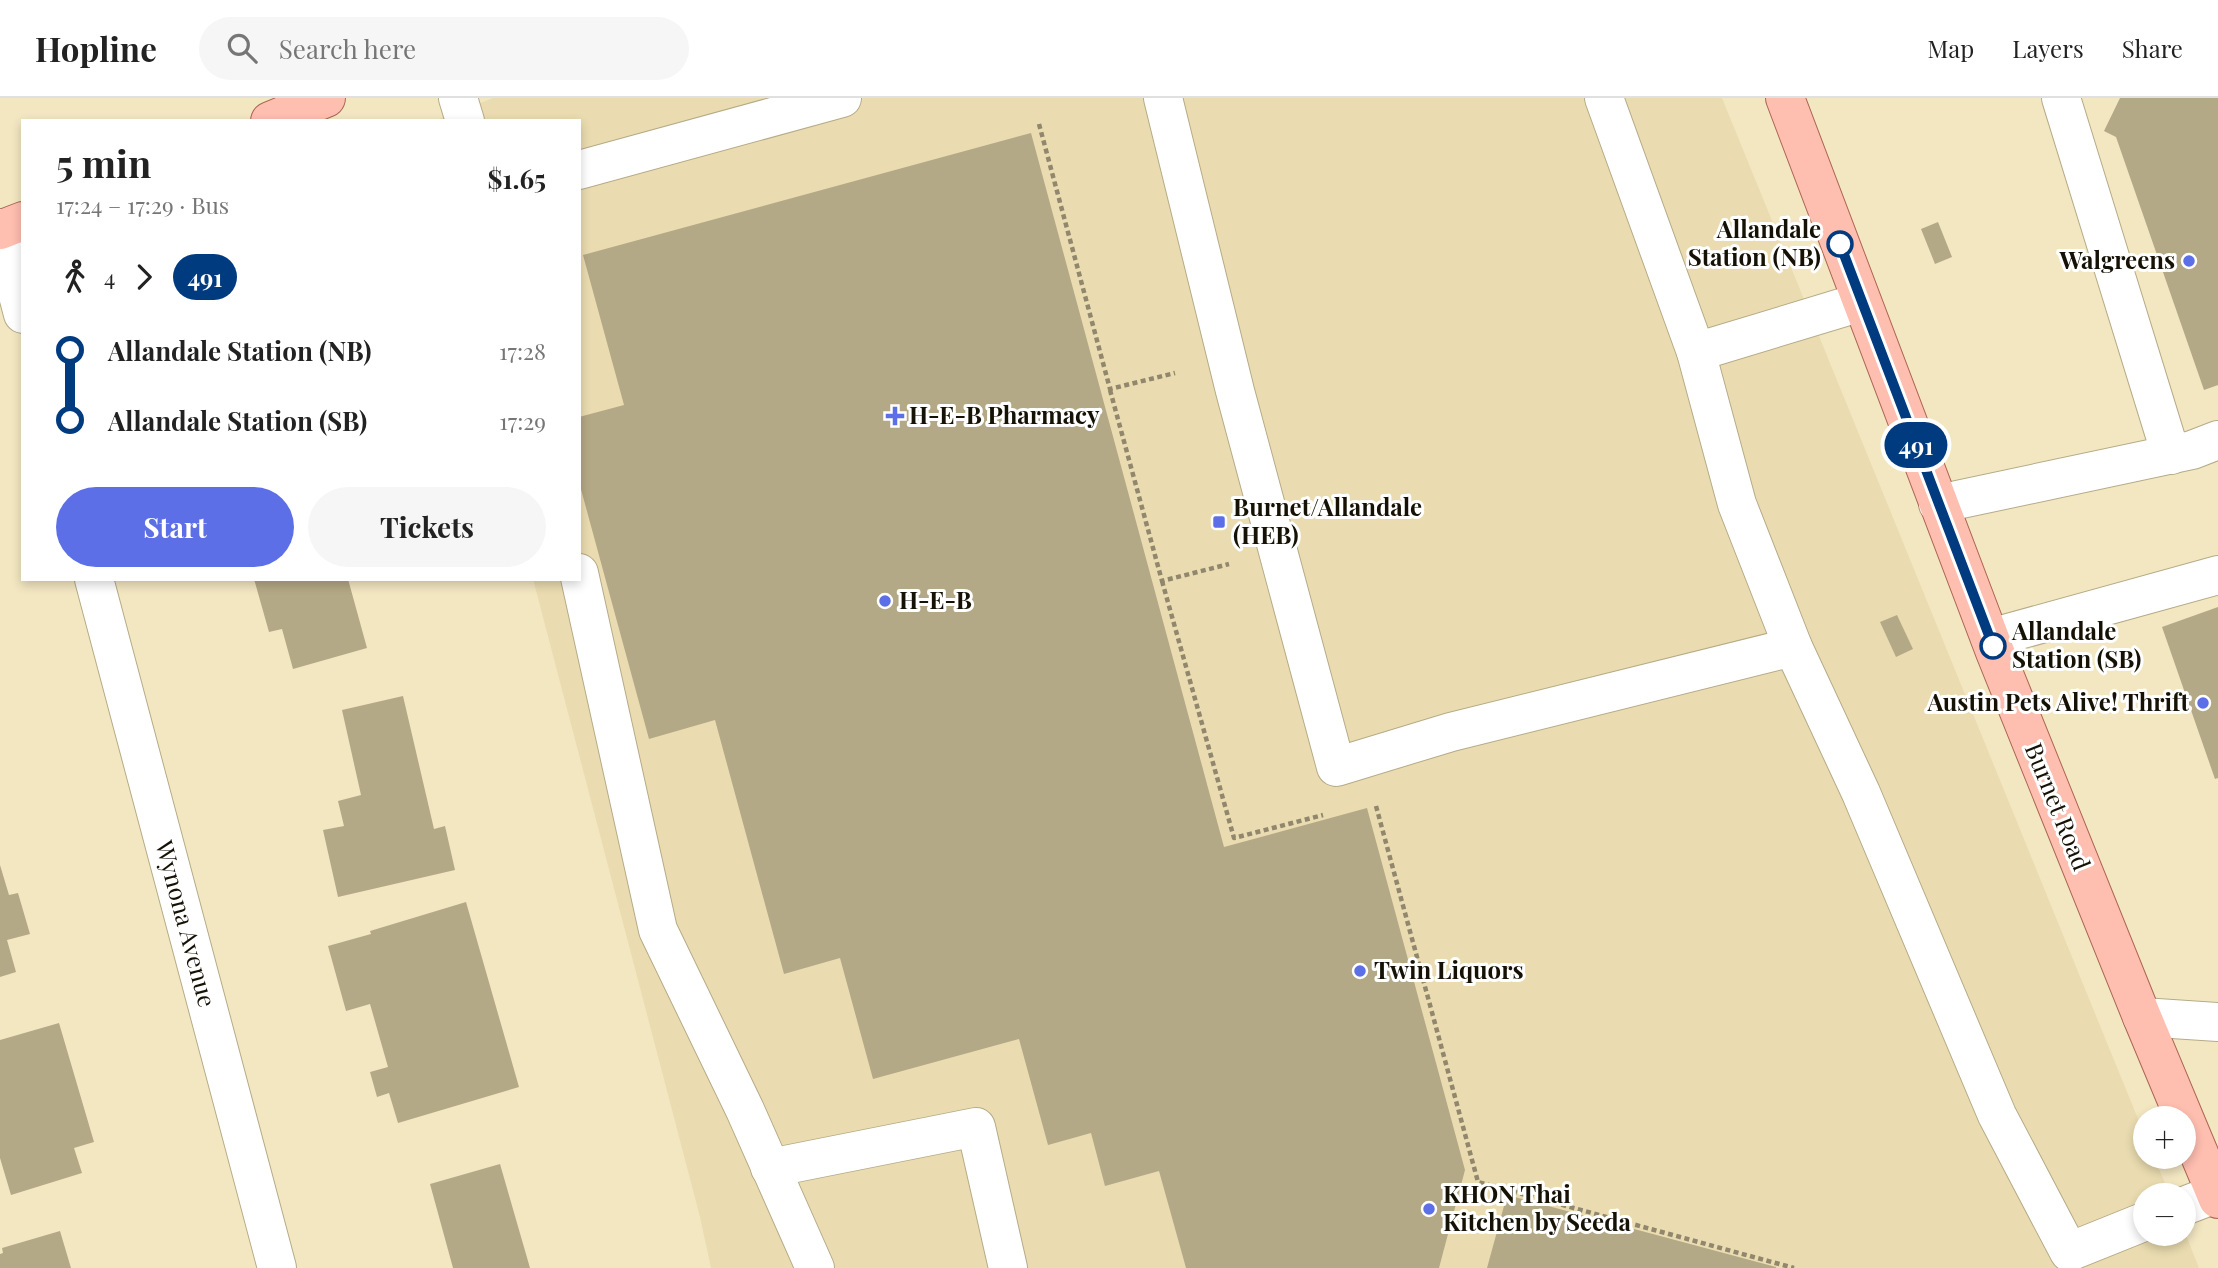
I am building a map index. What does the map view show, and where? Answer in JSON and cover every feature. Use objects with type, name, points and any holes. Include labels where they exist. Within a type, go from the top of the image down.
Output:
[{"type":"main road","points":[[275,119],[326,98]]},
{"type":"main road","name":"Burnet Road","points":[[1785,98],[1938,505],[2142,1017],[2209,1198]]},
{"type":"main road","points":[[0,229],[21,222]]},
{"type":"street","points":[[458,98],[465,119]]},
{"type":"street","points":[[581,169],[842,98]]},
{"type":"street","points":[[1163,98],[1235,391],[1336,767],[1451,732],[1793,647]]},
{"type":"street","points":[[1604,98],[1696,352],[1737,504],[1793,647],[1861,793],[1997,1115],[2069,1260],[2133,1228]]},
{"type":"street","points":[[2061,98],[2171,455]]},
{"type":"street","points":[[0,229],[21,307]]},
{"type":"street","points":[[1696,352],[1861,302]]},
{"type":"street","points":[[1938,505],[2171,455],[2218,440]]},
{"type":"street","points":[[1990,638],[2218,575]]},
{"type":"street","name":"Wynona Avenue","points":[[94,581],[277,1268]]},
{"type":"street","points":[[581,581],[658,930],[746,1110],[815,1268]]},
{"type":"street","points":[[2142,1017],[2218,1022]]},
{"type":"street","points":[[770,1168],[976,1126],[1008,1268]]},
{"type":"path","points":[[1039,124],[1161,581],[1234,838],[1324,815]]},
{"type":"path","points":[[1110,390],[1175,373]]},
{"type":"path","points":[[1161,581],[1230,564]]},
{"type":"path","points":[[1376,802],[1478,1182],[1794,1268]]},
{"type":"shaded area","points":[[493,98],[1722,98],[2133,1107],[2133,1169],[2159,1169],[2165,1183],[2133,1183],[2133,1246],[2190,1246],[2199,1268],[711,1268],[700,1217],[534,581],[581,581],[581,119],[439,119]]},
{"type":"building","name":"Walgreens","points":[[2120,98],[2218,98],[2218,385],[2204,390],[2116,137],[2104,131]]},
{"type":"building","name":"H-E-B","points":[[1031,133],[1224,847],[1367,808],[1465,1170],[1439,1268],[1186,1268],[1159,1171],[1105,1186],[1091,1133],[1048,1145],[1019,1039],[873,1079],[840,958],[784,974],[715,720],[649,739],[581,489],[581,416],[624,405],[583,255]]},
{"type":"building","points":[[1938,222],[1952,257],[1935,264],[1921,229]]},
{"type":"building","points":[[255,581],[349,581],[367,648],[293,669],[282,629],[269,632]]},
{"type":"building","name":"Austin Pets Alive! Thrift","points":[[2218,607],[2218,778],[2215,779],[2162,627]]},
{"type":"building","points":[[1897,615],[1913,649],[1896,657],[1880,622]]},
{"type":"building","points":[[403,696],[434,829],[445,826],[455,870],[338,897],[323,830],[344,826],[338,801],[361,795],[342,710]]},
{"type":"building","points":[[0,865],[9,895],[18,893],[30,934],[7,940],[16,972],[0,977]]},
{"type":"building","points":[[466,902],[519,1087],[398,1123],[389,1093],[377,1097],[370,1072],[388,1067],[370,1004],[346,1011],[328,946]]},
{"type":"building","points":[[59,1023],[94,1142],[74,1148],[82,1173],[11,1195],[0,1158],[0,1040]]},
{"type":"building","points":[[500,1164],[530,1268],[453,1268],[430,1184]]},
{"type":"building","points":[[1507,1195],[1776,1267],[1776,1268],[1487,1268]]},
{"type":"building","points":[[60,1231],[71,1268],[0,1268],[2,1248]]},
{"type":"bus line","name":"491","points":[[1840,244],[1993,646]]},
{"type":"place","name":"Allandale Station (NB)","points":[[1840,244]]},
{"type":"place","name":"Walgreens","points":[[2189,261]]},
{"type":"place","name":"H-E-B Pharmacy","points":[[895,416]]},
{"type":"place","name":"Burnet/Allandale (HEB)","points":[[1219,522]]},
{"type":"place","name":"H-E-B","points":[[885,601]]},
{"type":"place","name":"Allandale Station (SB)","points":[[1993,646]]},
{"type":"place","name":"Austin Pets Alive! Thrift","points":[[2203,703]]},
{"type":"place","name":"Twin Liquors","points":[[1360,971]]},
{"type":"place","name":"KHON Thai Kitchen by Seeda","points":[[1429,1209]]}]
